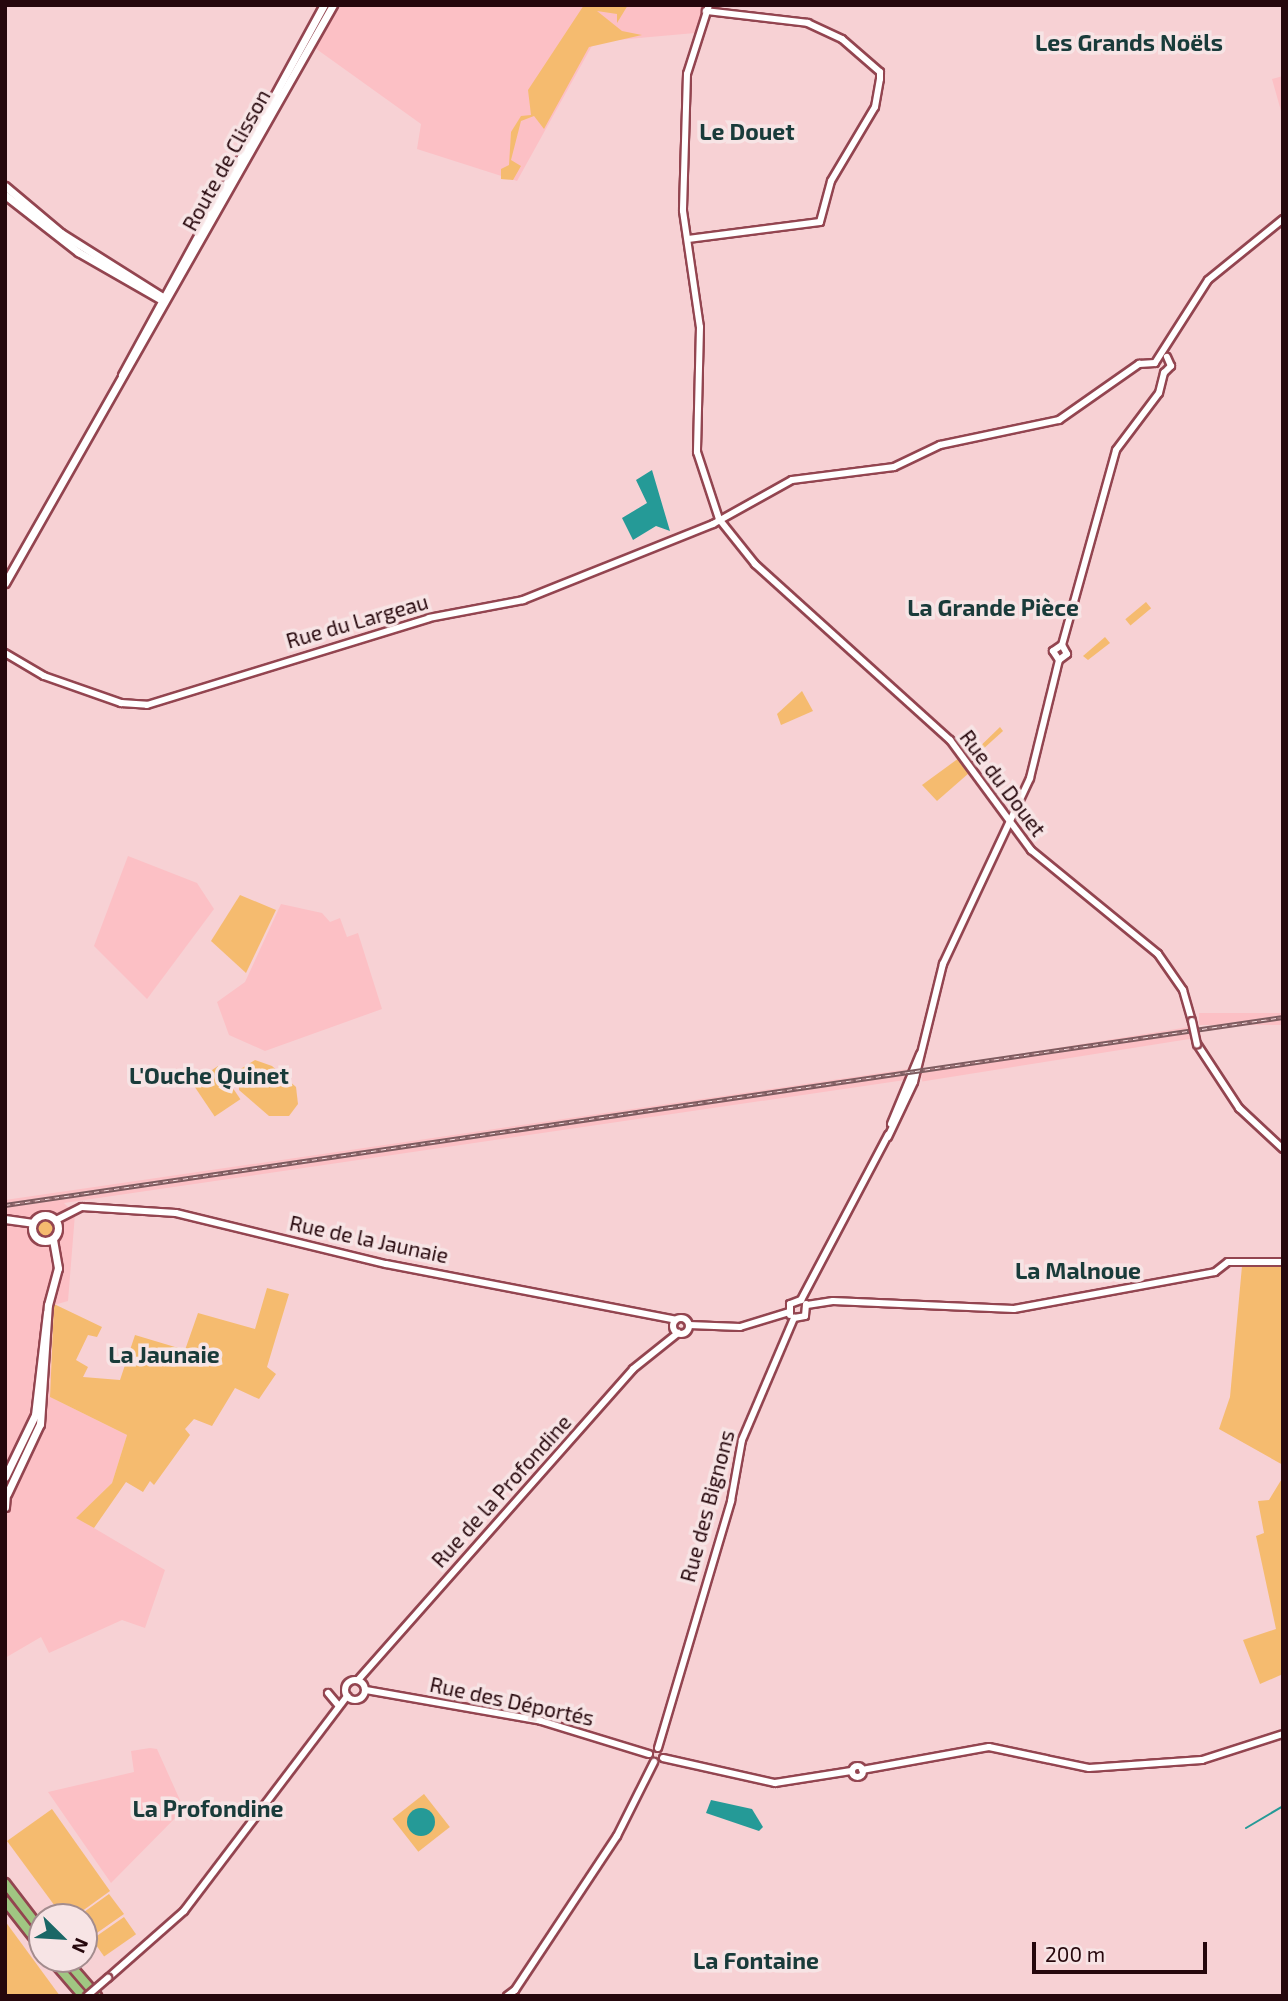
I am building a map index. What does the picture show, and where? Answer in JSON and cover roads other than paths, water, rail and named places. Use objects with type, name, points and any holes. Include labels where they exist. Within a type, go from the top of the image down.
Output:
[{"type":"highway","points":[[5,1883],[28,1913]]},
{"type":"highway","points":[[5,1901],[28,1930]]},
{"type":"highway","points":[[64,1973],[85,1996]]},
{"type":"highway","points":[[77,1973],[97,1996]]},
{"type":"main road","name":"Route de Clisson","points":[[159,309],[159,296],[195,244],[284,84],[324,5]]},
{"type":"main road","name":"Route de Clisson","points":[[284,84],[333,5]]},
{"type":"main road","points":[[5,186],[61,233],[159,296]]},
{"type":"main road","points":[[5,195],[52,234],[159,296],[171,296]]},
{"type":"main road","name":"Route de Clisson","points":[[5,583],[159,309],[171,296],[195,244]]},
{"type":"main road","points":[[5,1219],[33,1223],[45,1214],[56,1220],[53,1239],[58,1269],[48,1309],[35,1415],[5,1477]]},
{"type":"main road","points":[[33,1223],[37,1239],[53,1239]]},
{"type":"main road","points":[[5,1507],[6,1492],[40,1424],[48,1309]]},
{"type":"street","points":[[688,239],[820,222],[831,181],[876,107],[880,72],[842,40],[802,21],[717,12],[708,8],[687,74],[683,217],[700,327],[697,452],[719,519]]},
{"type":"street","points":[[689,1325],[740,1327],[789,1312],[801,1300],[888,1136],[916,1074],[943,964],[1033,769],[1059,660],[1068,654],[1062,645],[1116,450],[1159,393],[1164,373],[1160,359],[1170,338],[1217,271],[1283,219]]},
{"type":"street","points":[[1160,359],[1171,366],[1164,373]]},
{"type":"street","name":"Rue du Largeau","points":[[5,653],[44,676],[121,703],[147,705],[429,618],[523,600],[719,519],[792,481],[894,467],[940,445],[1059,420],[1139,364],[1160,359]]},
{"type":"street","name":"Rue du Douet","points":[[719,519],[765,574],[950,740],[1009,825],[1158,954],[1183,990],[1196,1044],[1239,1108],[1283,1149]]},
{"type":"street","points":[[888,1136],[920,1054]]},
{"type":"street","name":"Rue de la Jaunaie","points":[[56,1220],[82,1207],[176,1213],[386,1264],[689,1325]]},
{"type":"street","points":[[807,1306],[848,1301],[1014,1309],[1215,1272],[1228,1262],[1283,1262]]},
{"type":"street","points":[[801,1300],[807,1306]]},
{"type":"street","points":[[789,1312],[794,1318],[805,1316],[807,1306]]},
{"type":"street","name":"Rue des Bignons","points":[[658,1748],[731,1501],[742,1440],[794,1318]]},
{"type":"street","points":[[676,1321],[678,1333]]},
{"type":"street","name":"Rue de la Profondine","points":[[358,1680],[633,1369],[689,1325]]},
{"type":"street","points":[[85,1996],[184,1911],[347,1696],[348,1684],[358,1680],[366,1690],[359,1700],[347,1696]]},
{"type":"street","name":"Rue des Déportés","points":[[366,1690],[541,1721],[649,1754]]},
{"type":"street","points":[[328,1693],[338,1705]]},
{"type":"street","points":[[507,1996],[516,1993],[617,1836],[654,1762],[663,1758],[775,1783],[851,1771],[858,1776],[862,1770],[989,1748],[1089,1768],[1202,1760],[1283,1734]]},
{"type":"street","points":[[654,1762],[649,1754],[658,1748],[663,1758]]},
{"type":"water","points":[[652,470],[670,531],[656,526],[633,540],[622,518],[647,503],[636,480]]},
{"type":"water","points":[[711,1800],[752,1809],[763,1827],[759,1831],[706,1813]]},
{"type":"water","points":[[421,1808],[431,1812],[435,1822],[431,1832],[421,1836],[411,1832],[407,1822],[411,1812]]},
{"type":"waterway","name":"La Jaunaie","points":[[1246,1828],[1283,1806]]},
{"type":"railway","points":[[5,1205],[1283,1017]]},
{"type":"district","name":"Les Grands Noëls","points":[[1129,42]]},
{"type":"district","name":"Le Douet","points":[[747,131]]},
{"type":"district","name":"La Grande Pièce","points":[[993,607]]},
{"type":"district","name":"L'Ouche Quinet","points":[[209,1075]]},
{"type":"district","name":"La Malnoue","points":[[1078,1270]]},
{"type":"district","name":"La Jaunaie","points":[[164,1354]]},
{"type":"district","name":"La Profondine","points":[[208,1808]]},
{"type":"district","name":"La Fontaine","points":[[756,1960]]}]
